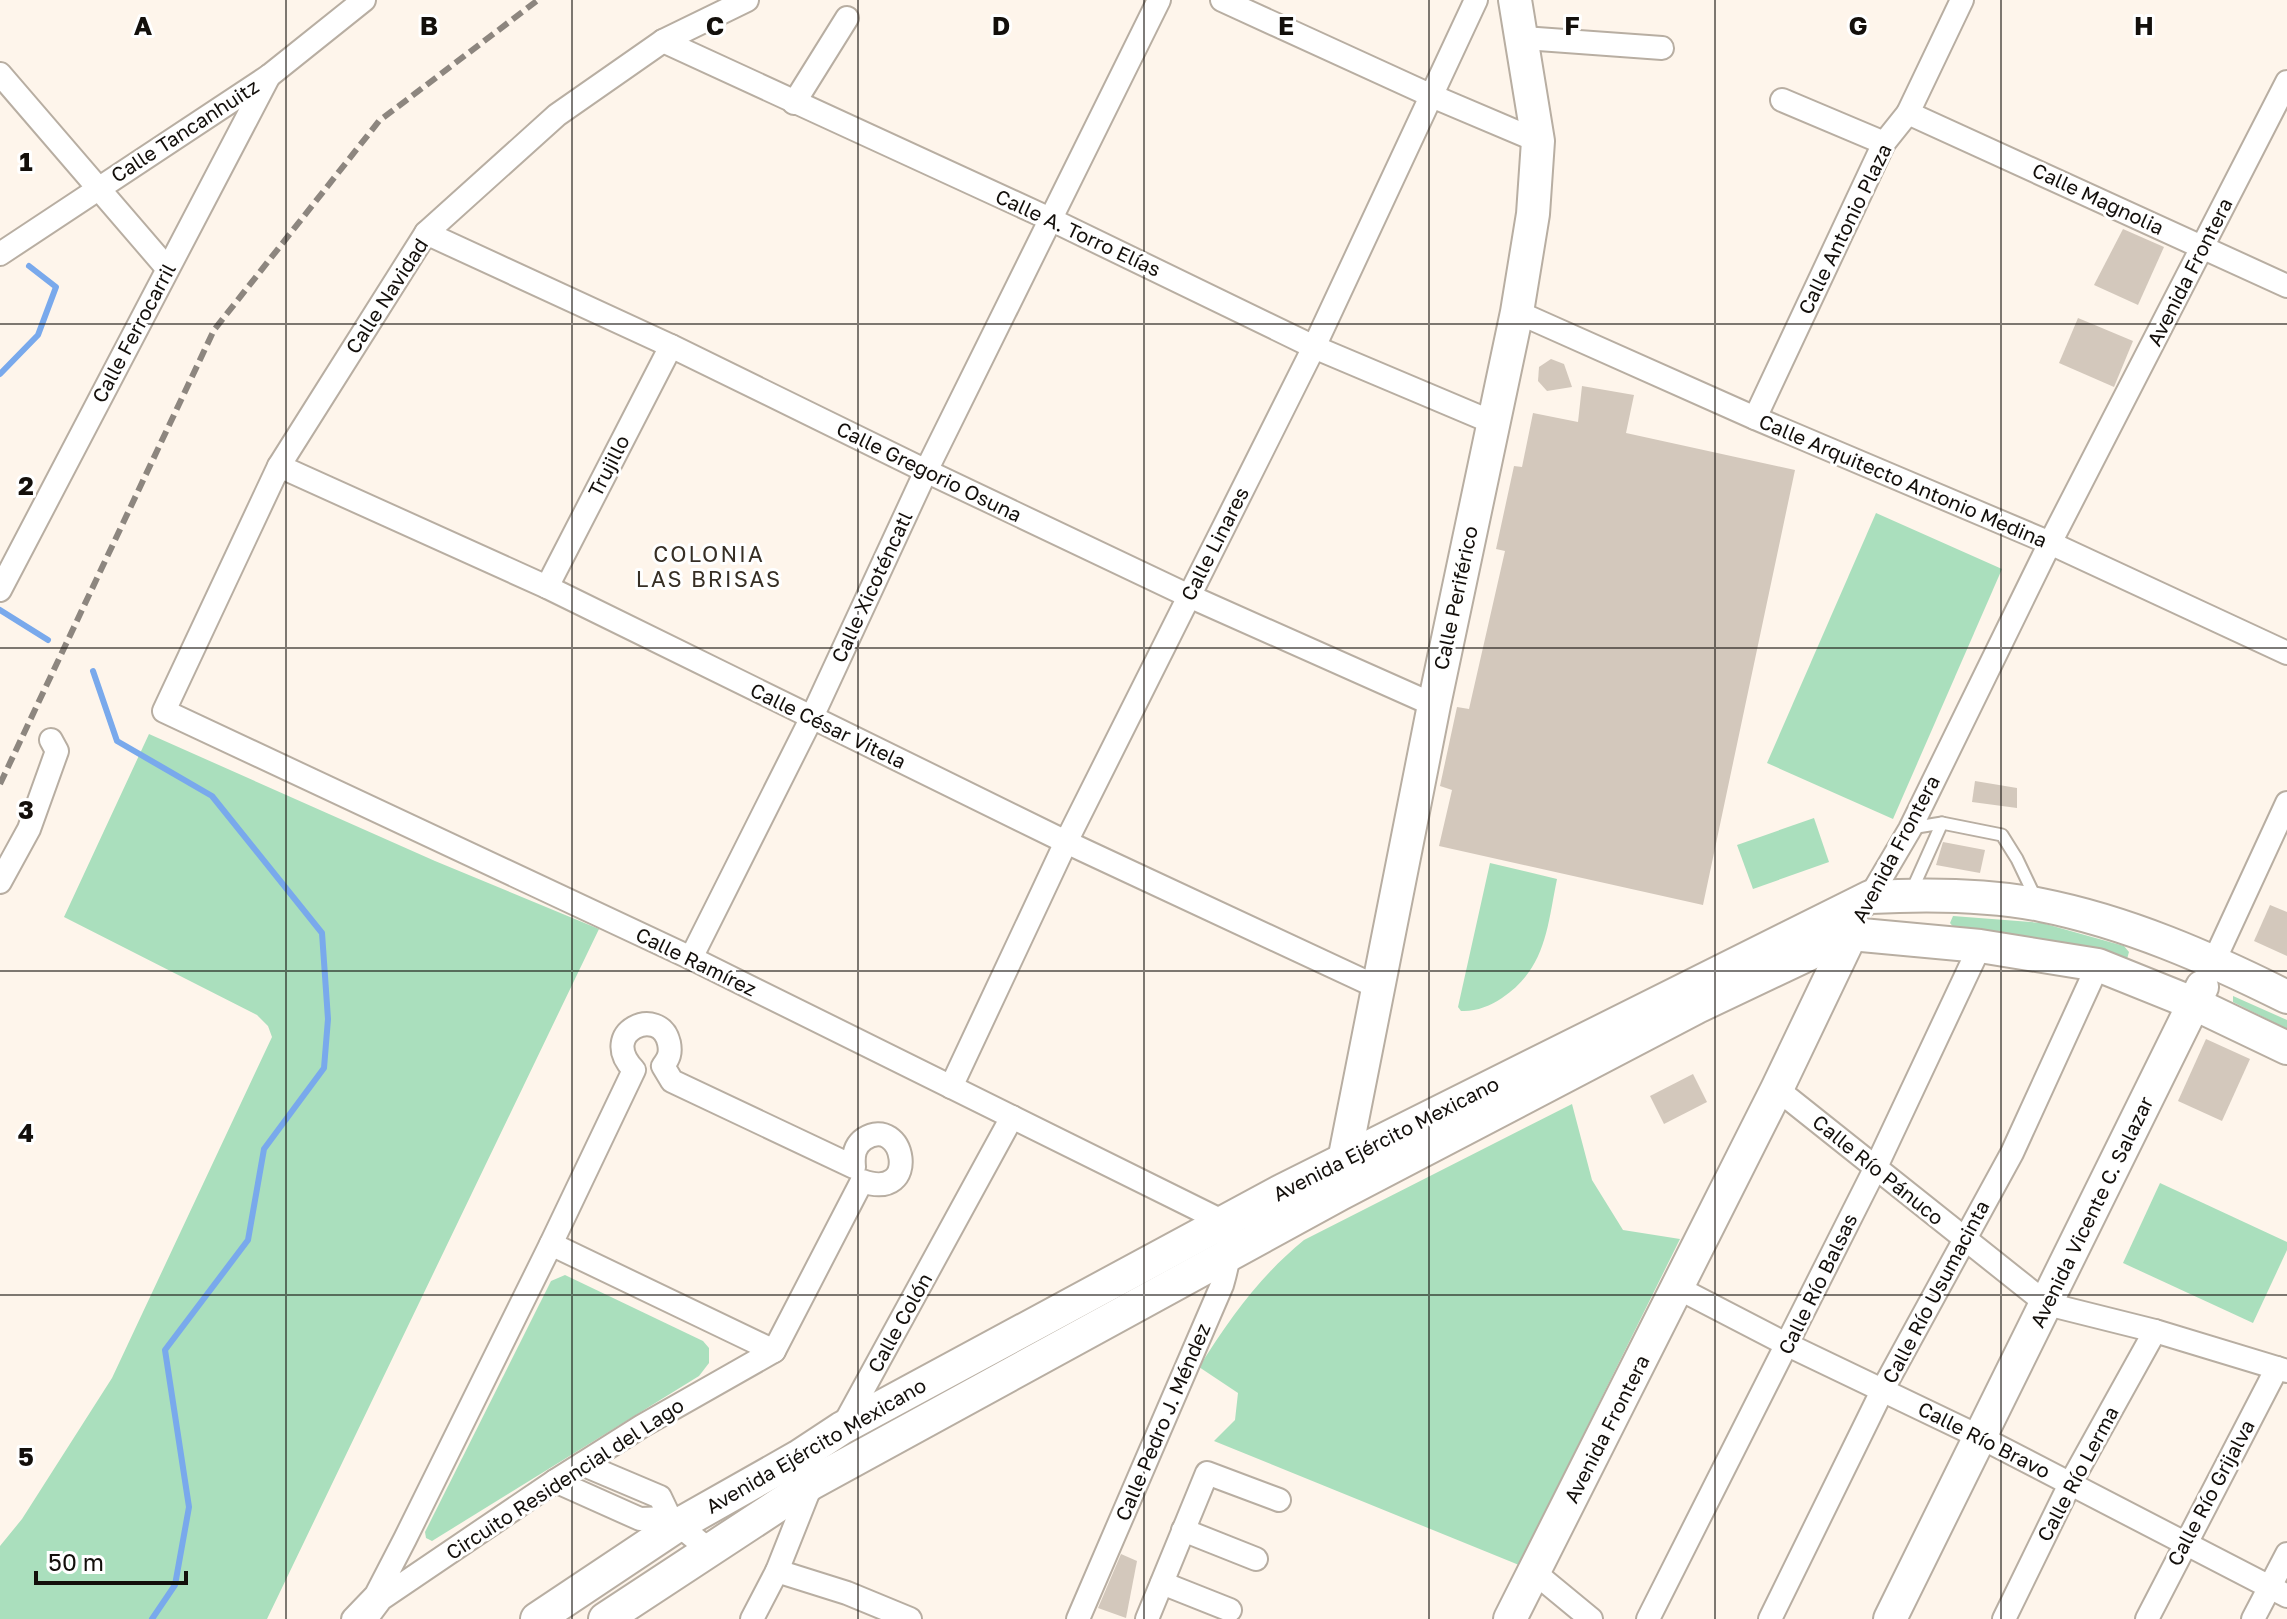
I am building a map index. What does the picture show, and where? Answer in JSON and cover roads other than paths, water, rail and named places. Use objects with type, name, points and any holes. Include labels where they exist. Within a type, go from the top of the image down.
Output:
[{"type":"main road","name":"Calle Periférico","points":[[1340,1194],[1342,1160],[1517,312],[1533,214],[1538,141],[1515,0]]},
{"type":"main road","name":"Avenida Ejército Mexicano","points":[[537,1619],[674,1522],[798,1457],[842,1428],[1342,1160],[1870,897],[1990,898],[2039,905],[2098,919],[2214,961],[2287,997]]},
{"type":"main road","name":"Avenida Frontera","points":[[1510,1619],[1678,1288],[1870,897]]},
{"type":"main road","name":"Avenida Ejército Mexicano","points":[[605,1619],[812,1483],[1340,1194],[1697,1007],[1851,934]]},
{"type":"main road","points":[[1851,934],[1980,946],[2098,965],[2195,1004],[2287,1048]]},
{"type":"main road","name":"Avenida Vicente C. Salazar","points":[[1890,1619],[2214,961]]},
{"type":"street","name":"Calle Tancanhuitz","points":[[0,254],[269,76],[364,0]]},
{"type":"street","name":"Calle Navidad","points":[[164,711],[279,466],[426,233],[557,115],[663,41],[747,0]]},
{"type":"street","name":"Calle Xicoténcatl","points":[[691,958],[811,719],[926,471],[1159,0]]},
{"type":"street","points":[[1222,0],[1538,141]]},
{"type":"street","name":"Calle Linares","points":[[951,1087],[1066,842],[1314,347],[1476,0]]},
{"type":"street","name":"Calle Antonio Plaza","points":[[1755,418],[1884,143],[1908,113],[1962,0]]},
{"type":"street","points":[[794,103],[847,18]]},
{"type":"street","points":[[1523,38],[1662,48]]},
{"type":"street","name":"Calle A. Torro Elías","points":[[663,41],[1050,219],[1314,347],[1494,423]]},
{"type":"street","points":[[0,74],[167,268]]},
{"type":"street","name":"Calle Ferrocarril","points":[[0,590],[269,76]]},
{"type":"street","name":"Avenida Frontera","points":[[1870,897],[1910,829],[2050,543],[2287,82]]},
{"type":"street","points":[[1782,100],[1884,143]]},
{"type":"street","name":"Calle Magnolia","points":[[1908,113],[2287,286]]},
{"type":"street","name":"Calle Gregorio Osuna","points":[[426,233],[671,346],[1189,596],[1434,705]]},
{"type":"street","name":"Calle Arquitecto Antonio Medina","points":[[1517,312],[1755,418],[2050,543],[2287,653]]},
{"type":"street","name":"Trujillo","points":[[547,587],[671,346]]},
{"type":"street","name":"Calle César Vitela","points":[[279,466],[547,587],[1066,842],[1377,987]]},
{"type":"street","name":"Calle Ramírez","points":[[164,711],[691,958],[1224,1222]]},
{"type":"street","points":[[0,882],[34,816],[57,751],[51,740]]},
{"type":"street","name":"Avenida Vicente C. Salazar","points":[[2214,961],[2287,803]]},
{"type":"street","name":"Calle Río Balsas","points":[[1648,1619],[1875,1169],[1980,946]]},
{"type":"street","name":"Calle Río Usumacinta","points":[[1770,1619],[1883,1389],[2012,1153],[2098,965]]},
{"type":"street","points":[[339,1619],[350,1619],[376,1595],[634,1070],[624,1060],[621,1048],[624,1037],[639,1024],[649,1023],[667,1035],[671,1051],[663,1066],[672,1081],[854,1167],[855,1149],[865,1139],[876,1135],[887,1137],[901,1151],[900,1171],[892,1180],[876,1185],[862,1181],[774,1351],[551,1244]]},
{"type":"street","name":"Calle Río Pánuco","points":[[1777,1089],[2047,1304],[2155,1331],[2282,1369]]},
{"type":"street","name":"Calle Colón","points":[[752,1619],[777,1571],[812,1483],[1012,1117]]},
{"type":"street","points":[[1224,1222],[1231,1255]]},
{"type":"street","name":"Calle Pedro J. Méndez","points":[[1078,1619],[1222,1285],[1231,1255]]},
{"type":"street","name":"Calle Río Bravo","points":[[1678,1288],[1788,1345],[1980,1437],[2278,1591]]},
{"type":"street","name":"Calle Río Lerma","points":[[2004,1619],[2070,1484],[2155,1331]]},
{"type":"street","name":"Circuito Residencial del Lago","points":[[366,1619],[381,1599],[555,1481],[642,1426],[774,1351]]},
{"type":"street","name":"Calle Río Grijalva","points":[[2147,1619],[2184,1543],[2282,1369]]},
{"type":"street","points":[[582,1464],[660,1497],[674,1522],[708,1549]]},
{"type":"street","points":[[1147,1619],[1207,1473],[1279,1500]]},
{"type":"street","points":[[555,1481],[640,1519],[674,1522]]},
{"type":"street","points":[[1183,1530],[1256,1559]]},
{"type":"street","points":[[2253,1619],[2278,1591],[2287,1554]]},
{"type":"street","points":[[777,1571],[847,1593],[910,1619]]},
{"type":"street","points":[[1534,1572],[1591,1619]]},
{"type":"street","points":[[1162,1583],[1230,1610]]},
{"type":"lane","points":[[1911,895],[1942,823]]},
{"type":"lane","points":[[1910,829],[1942,823],[2002,835],[2039,905]]},
{"type":"waterway","points":[[0,374],[38,335],[56,287],[29,266]]},
{"type":"waterway","points":[[0,610],[48,640]]},
{"type":"waterway","points":[[93,671],[117,741],[212,796],[322,933],[328,1019],[324,1068],[264,1149],[248,1240],[165,1350],[189,1507],[175,1585],[152,1619]]},
{"type":"railway","points":[[0,784],[214,330],[379,121],[538,0]]},
{"type":"district","name":"COLONIA LAS BRISAS","points":[[709,566]]}]
